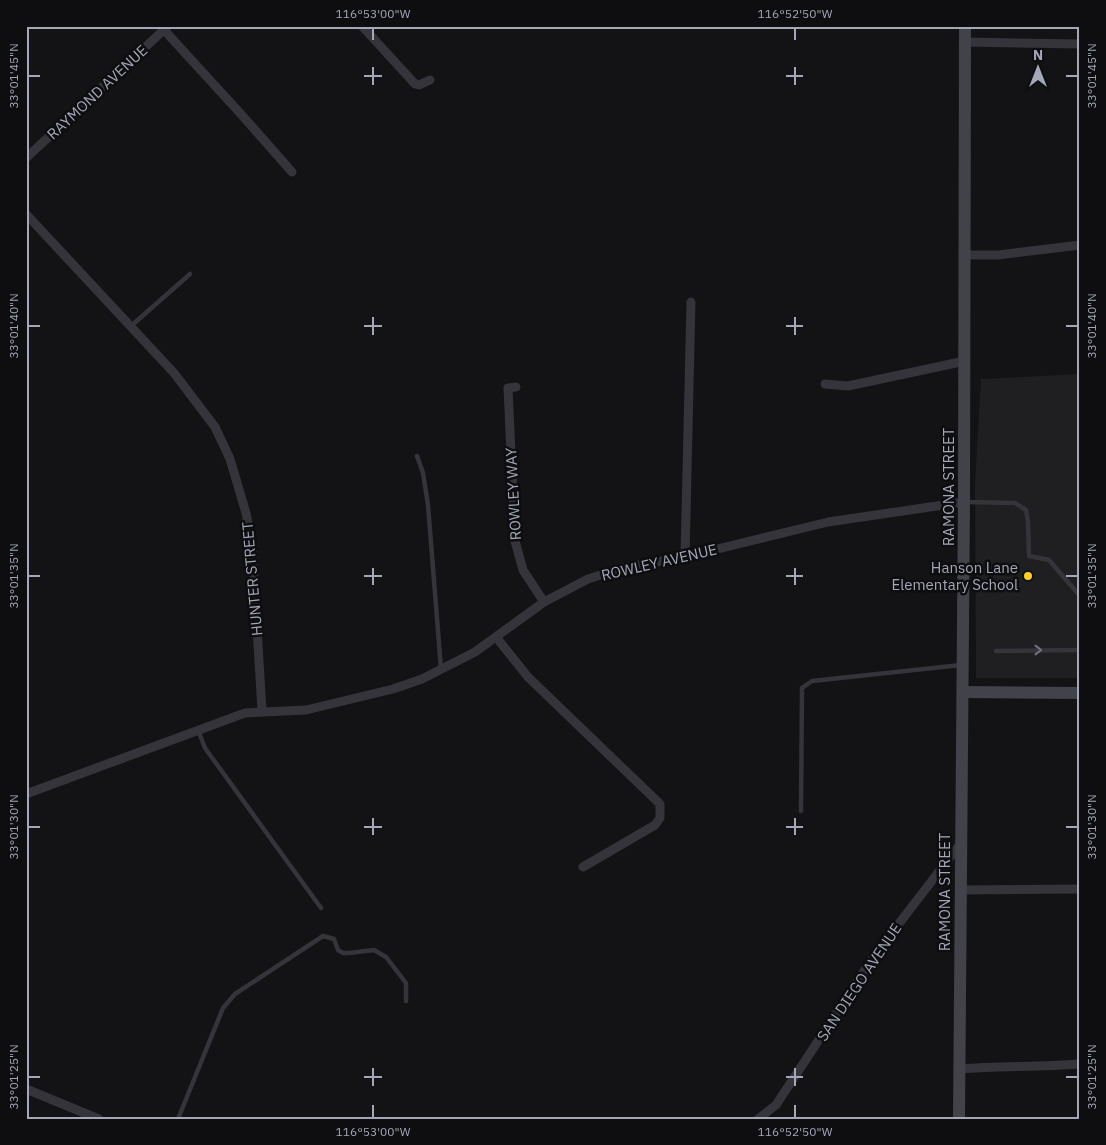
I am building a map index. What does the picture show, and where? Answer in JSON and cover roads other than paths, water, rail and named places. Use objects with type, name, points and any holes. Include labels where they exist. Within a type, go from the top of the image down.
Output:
[{"type":"main road","name":"RAMONA STREET","points":[[959,1119],[965,361],[965,26]]},
{"type":"main road","points":[[963,692],[1080,693]]},
{"type":"street","points":[[362,26],[415,84],[420,85],[430,80]]},
{"type":"street","points":[[166,28],[292,172]]},
{"type":"street","name":"RAYMOND AVENUE","points":[[26,158],[166,28]]},
{"type":"street","points":[[965,42],[1080,44]]},
{"type":"street","name":"HUNTER STREET","points":[[26,214],[174,373],[215,427],[230,459],[246,513],[252,544],[262,712]]},
{"type":"street","points":[[965,255],[998,255],[1080,245]]},
{"type":"street","points":[[685,557],[691,302]]},
{"type":"street","points":[[826,384],[848,386],[965,361]]},
{"type":"street","name":"ROWLEY WAY","points":[[516,387],[508,388],[515,541],[523,570],[544,602]]},
{"type":"street","name":"ROWLEY AVENUE","points":[[262,712],[306,710],[393,689],[422,679],[475,652],[544,602],[588,579],[622,568],[685,557],[828,522],[964,502]]},
{"type":"street","points":[[496,637],[528,676],[660,804],[660,818],[655,825],[583,868]]},
{"type":"street","points":[[26,794],[245,713],[262,712]]},
{"type":"street","name":"SAN DIEGO AVENUE","points":[[758,1119],[776,1105],[874,956],[960,843]]},
{"type":"street","points":[[960,890],[1080,889]]},
{"type":"street","points":[[959,1069],[1001,1066],[1046,1067],[1080,1064]]},
{"type":"street","points":[[26,1089],[100,1119]]},
{"type":"lane","points":[[131,326],[190,274]]},
{"type":"lane","points":[[417,456],[423,473],[428,505],[441,670]]},
{"type":"lane","points":[[964,502],[1014,503],[1026,510],[1029,556],[1049,560],[1080,596]]},
{"type":"lane","points":[[996,651],[1080,650]]},
{"type":"lane","points":[[801,811],[802,688],[812,681],[963,664]]},
{"type":"lane","points":[[198,730],[205,748],[320,908]]},
{"type":"lane","points":[[178,1119],[223,1008],[234,994],[323,936],[334,939],[338,950],[343,953],[374,950],[386,957],[406,983],[406,1001]]},
{"type":"place","name":"Hanson Lane Elementary School","points":[[1028,576]]}]
